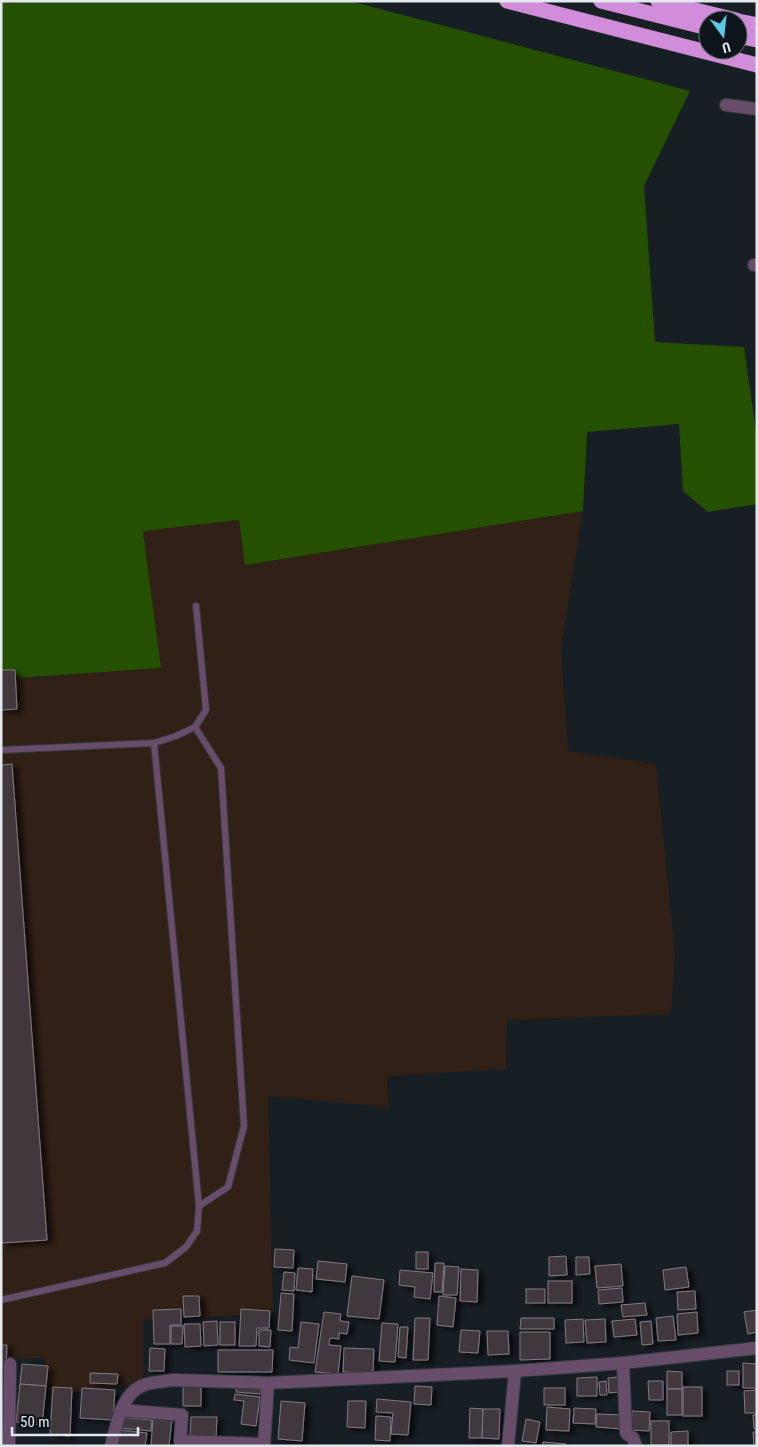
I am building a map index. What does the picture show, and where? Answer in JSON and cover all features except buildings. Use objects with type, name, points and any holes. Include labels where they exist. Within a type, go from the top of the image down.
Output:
[{"type":"highway","points":[[507,1],[757,65]]},
{"type":"highway","points":[[601,1],[698,25]]},
{"type":"highway","points":[[658,1],[698,11]]},
{"type":"street","points":[[726,105],[757,108]]},
{"type":"street","points":[[111,1446],[126,1399],[135,1389],[145,1384],[174,1380],[268,1383],[515,1370],[623,1363],[757,1348]]},
{"type":"street","points":[[623,1363],[626,1433],[634,1438],[636,1446]]},
{"type":"street","points":[[9,1446],[10,1364]]},
{"type":"street","points":[[508,1446],[515,1370]]},
{"type":"street","points":[[121,1410],[182,1415],[180,1441],[264,1445],[268,1383]]},
{"type":"lane","points":[[1,750],[154,743],[195,727],[206,710],[196,606]]},
{"type":"lane","points":[[195,727],[221,768],[244,1126],[228,1187],[199,1206]]},
{"type":"lane","points":[[1,1300],[165,1263],[186,1247],[197,1231],[199,1206],[154,743]]},
{"type":"shaded area","points":[[583,511],[561,649],[568,751],[656,764],[675,953],[671,1014],[507,1020],[506,1069],[387,1076],[389,1107],[268,1096],[273,1314],[143,1319],[143,1384],[48,1395],[44,1358],[1,1359],[1,679],[161,668],[143,531],[239,520],[245,565]]},
{"type":"green space","points":[[1,1],[350,1],[690,91],[644,186],[655,342],[744,347],[757,438],[757,504],[708,512],[683,491],[679,424],[587,432],[583,511],[245,565],[239,520],[143,531],[161,668],[1,679]]}]
